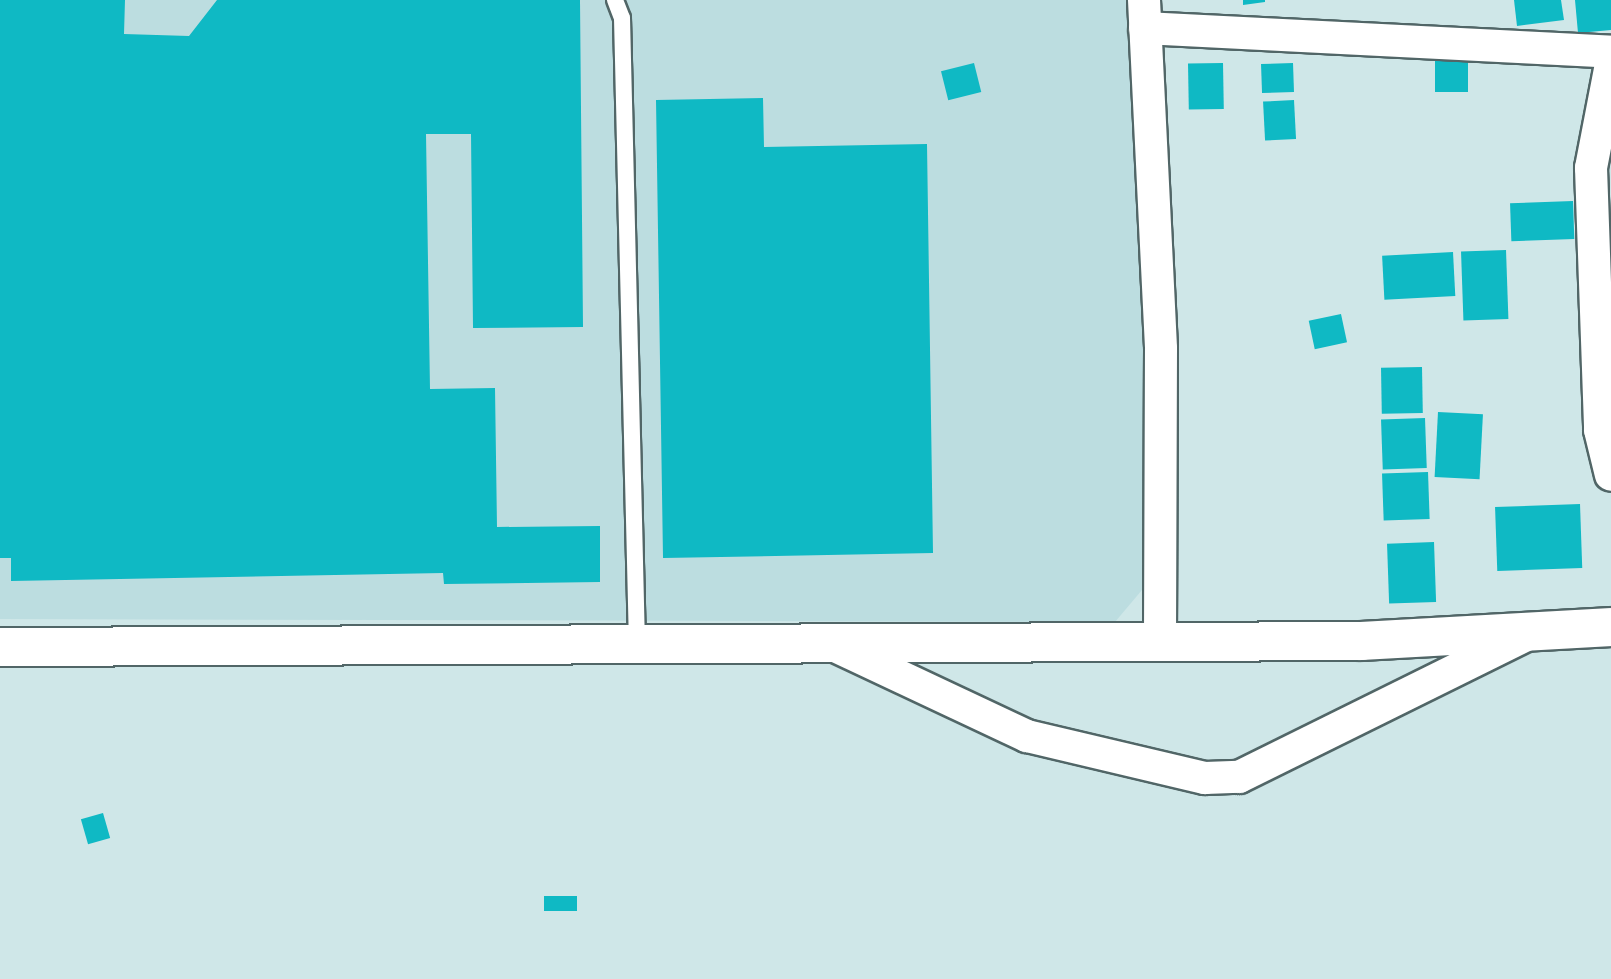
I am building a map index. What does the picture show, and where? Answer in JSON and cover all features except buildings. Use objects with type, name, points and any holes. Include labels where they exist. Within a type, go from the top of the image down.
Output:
[{"type":"street","points":[[1160,639],[1161,349],[1144,14],[1611,52]]},
{"type":"street","points":[[1611,64],[1591,168],[1600,430],[1611,475]]},
{"type":"street","points":[[0,647],[1160,639],[1531,633],[1611,627]]},
{"type":"street","points":[[825,640],[1027,736],[1205,778],[1239,777],[1531,633]]},
{"type":"lane","points":[[615,0],[622,18],[637,644]]},
{"type":"shaded area","points":[[0,0],[1126,0],[1158,571],[1115,622],[0,619]]}]
